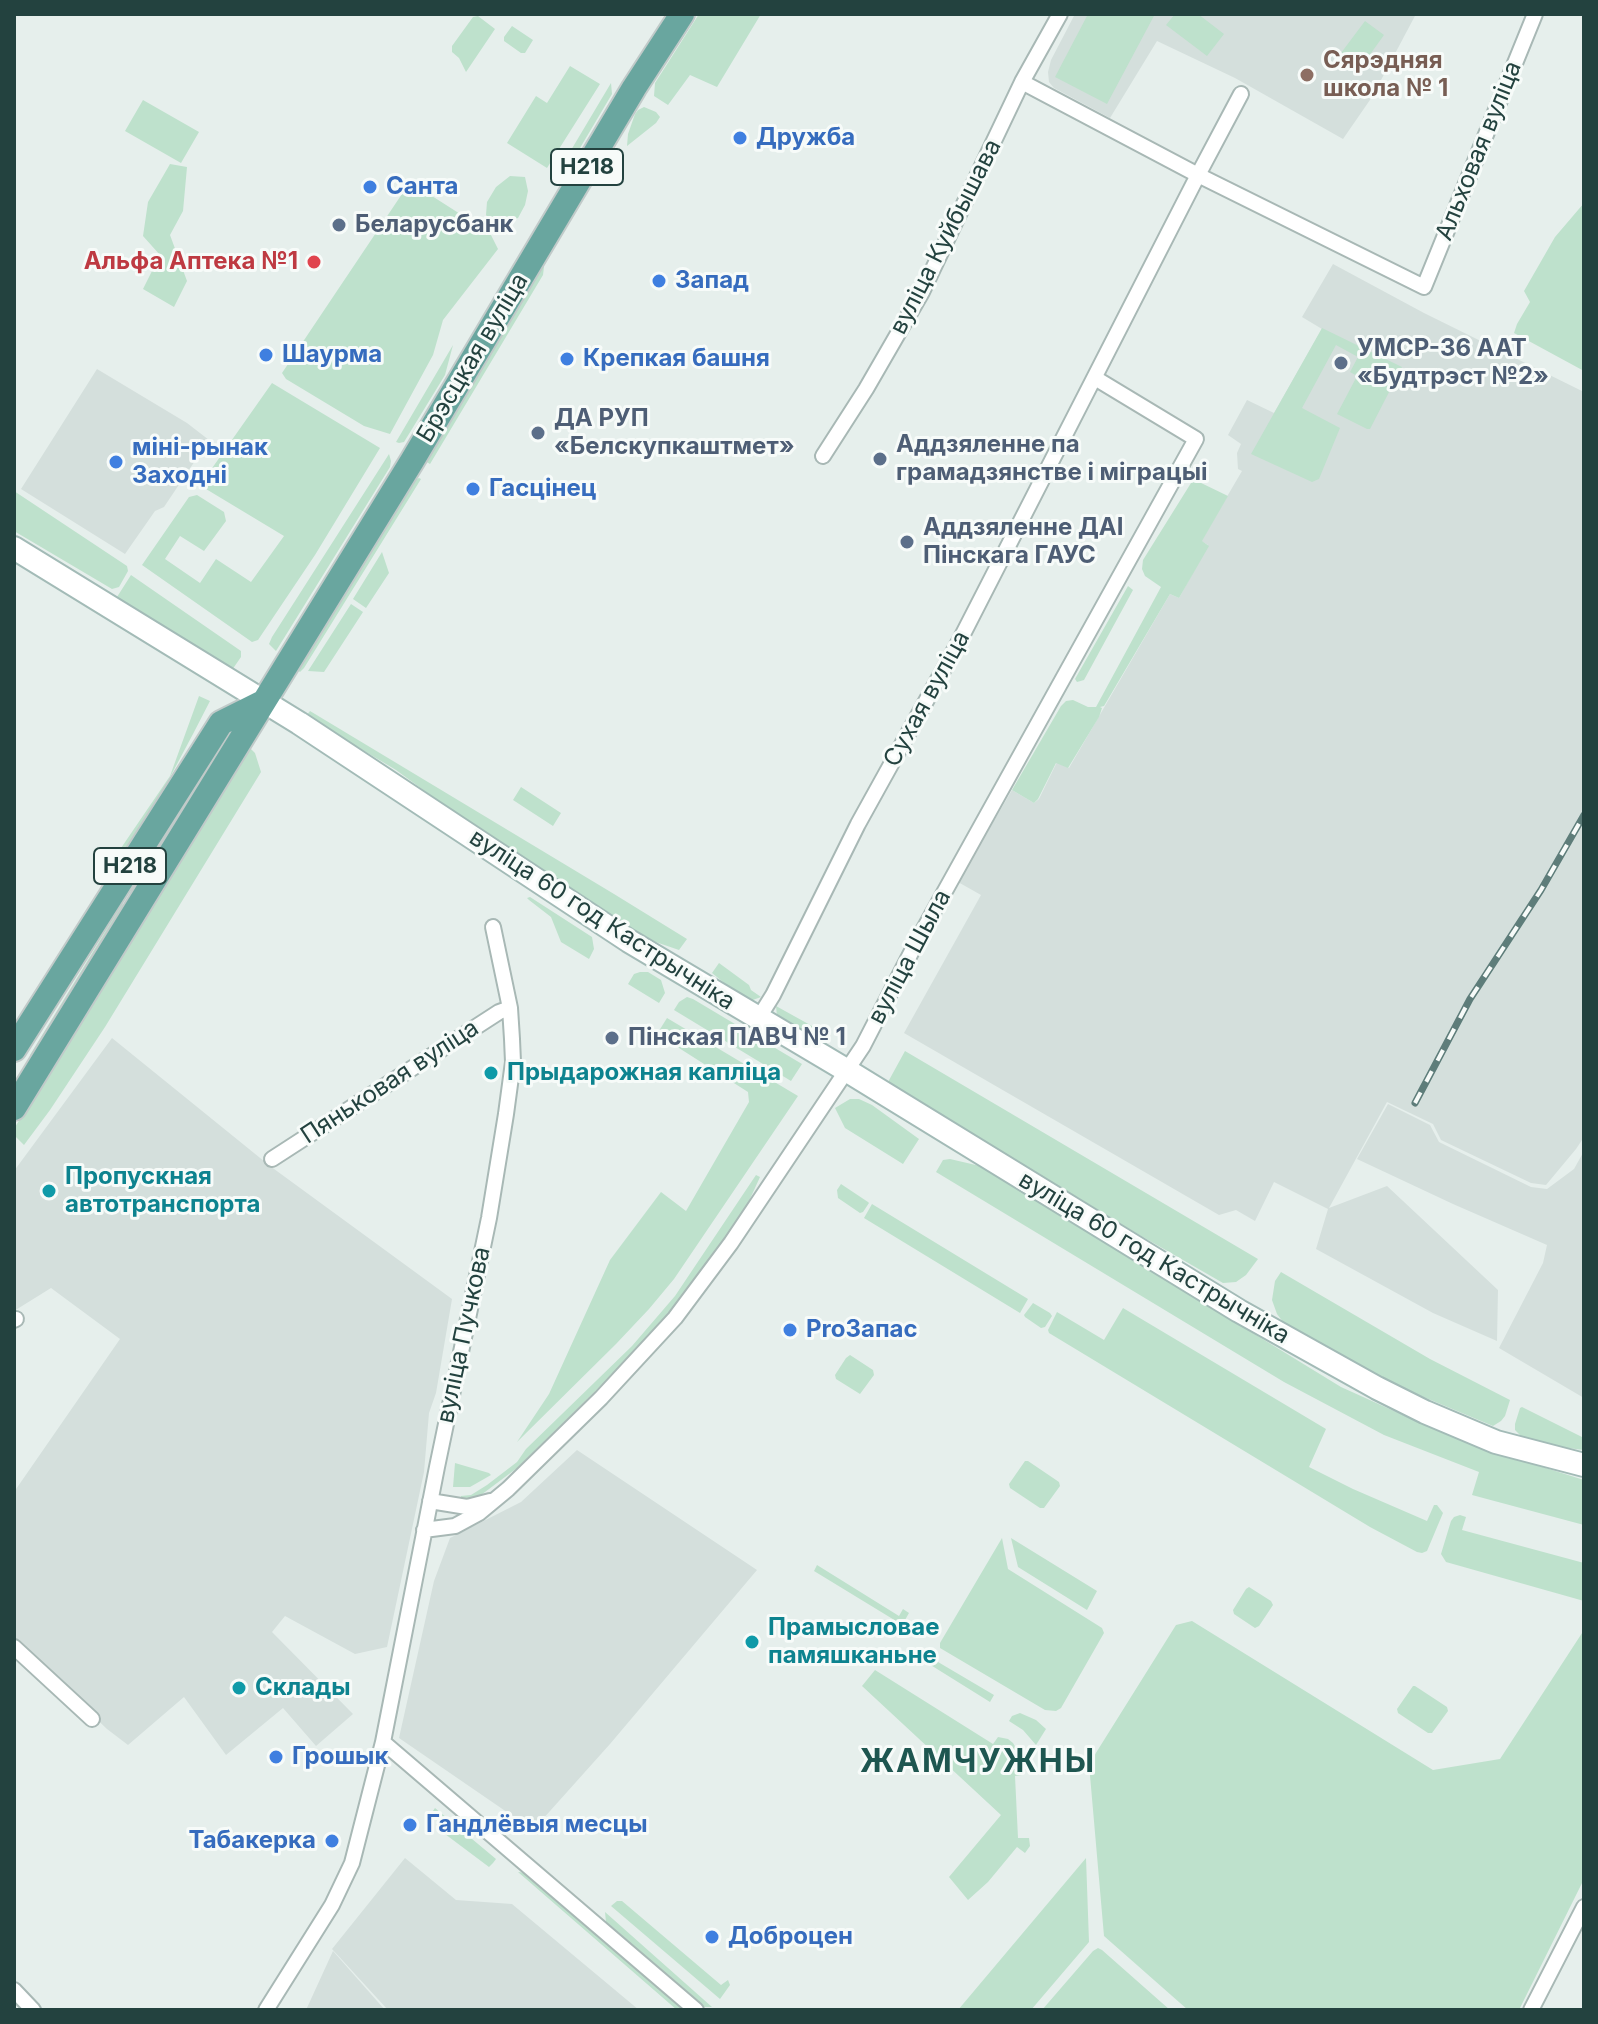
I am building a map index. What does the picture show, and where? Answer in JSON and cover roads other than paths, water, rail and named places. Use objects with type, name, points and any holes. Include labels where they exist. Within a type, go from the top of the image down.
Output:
[{"type":"main road","name":"Брэсцкая вуліца","points":[[14,1108],[412,461],[634,88],[682,14]]},
{"type":"main road","name":"Н218","points":[[14,1049],[221,723],[263,702]]},
{"type":"street","name":"вуліца Куйбышава","points":[[823,456],[922,292],[1022,82],[1060,14]]},
{"type":"street","name":"Альховая вуліца","points":[[1198,175],[1424,287],[1535,14]]},
{"type":"street","points":[[1022,82],[1198,175]]},
{"type":"street","name":"Сухая вуліца","points":[[758,1019],[858,824],[961,638],[1241,94]]},
{"type":"street","name":"вуліца Шыла","points":[[424,1530],[455,1526],[479,1513],[508,1489],[601,1398],[675,1318],[731,1243],[863,1046],[915,945],[1196,439],[1095,378]]},
{"type":"street","name":"вуліца 60 год Кастрычніка","points":[[14,548],[299,723],[629,941],[1239,1311],[1425,1412],[1496,1442],[1584,1465]]},
{"type":"street","name":"вуліца Пучкова","points":[[266,2010],[332,1905],[352,1863],[383,1742],[489,1218],[504,1129],[513,1062],[510,1008],[493,927]]},
{"type":"street","name":"Пяньковая вуліца","points":[[272,1159],[499,1012],[510,1008]]},
{"type":"street","points":[[430,1501],[467,1507],[494,1500]]},
{"type":"street","points":[[14,1647],[92,1719]]},
{"type":"street","points":[[383,1742],[696,2010]]},
{"type":"street","points":[[1531,2010],[1584,1907]]},
{"type":"street","points":[[14,1990],[33,2010]]},
{"type":"railway","points":[[1415,1103],[1470,999],[1541,890],[1584,815]]},
{"type":"place","name":"Сярэдняя школа № 1","points":[[1307,75]]},
{"type":"place","name":"Дружба","points":[[740,138]]},
{"type":"place","name":"Санта","points":[[370,187]]},
{"type":"place","name":"Беларусбанк","points":[[339,225]]},
{"type":"place","name":"Альфа Аптека №1","points":[[314,262]]},
{"type":"place","name":"Запад","points":[[659,281]]},
{"type":"place","name":"Шаурма","points":[[266,355]]},
{"type":"place","name":"Крепкая башня","points":[[567,359]]},
{"type":"place","name":"УМСР-36 ААТ «Будтрэст №2»","points":[[1341,363]]},
{"type":"place","name":"ДА РУП «Белскупкаштмет»","points":[[538,433]]},
{"type":"place","name":"Аддзяленне па грамадзянстве і міграцыі","points":[[880,459]]},
{"type":"place","name":"міні-рынак Заходні","points":[[116,462]]},
{"type":"place","name":"Гасцінец","points":[[473,489]]},
{"type":"place","name":"Аддзяленне ДАІ Пінскага ГАУС","points":[[907,542]]},
{"type":"place","name":"Пінская ПАВЧ № 1","points":[[612,1038]]},
{"type":"place","name":"Прыдарожная капліца","points":[[491,1073]]},
{"type":"place","name":"Пропускная автотранспорта","points":[[49,1191]]},
{"type":"place","name":"ProЗапас","points":[[790,1330]]},
{"type":"place","name":"Прамысловае памяшканьне","points":[[752,1642]]},
{"type":"place","name":"Склады","points":[[239,1688]]},
{"type":"place","name":"Грошык","points":[[276,1757]]},
{"type":"place","name":"Гандлёвыя месцы","points":[[410,1825]]},
{"type":"place","name":"Табакерка","points":[[332,1841]]},
{"type":"place","name":"Доброцен","points":[[712,1937]]},
{"type":"district","name":"ЖАМЧУЖНЫ","points":[[978,1762]]}]
